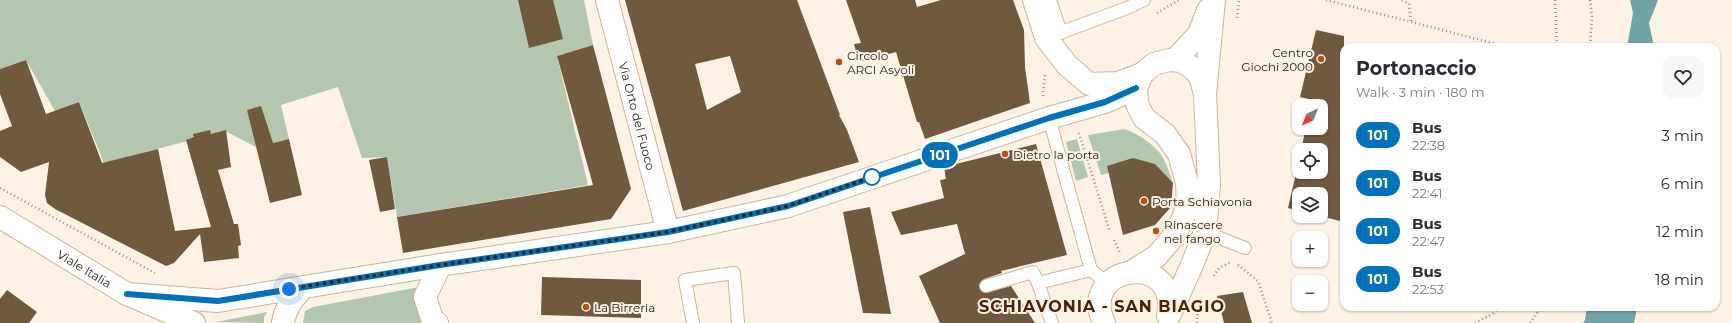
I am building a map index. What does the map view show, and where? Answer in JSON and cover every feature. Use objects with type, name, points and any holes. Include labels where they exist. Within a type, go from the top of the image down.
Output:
[{"type":"main road","name":"Via Orto del Fuoco","points":[[607,0],[668,232]]},
{"type":"main road","points":[[1034,0],[1054,36],[1067,65],[1089,84],[1139,81]]},
{"type":"main road","points":[[1175,60],[1199,34],[1213,0]]},
{"type":"main road","points":[[1167,319],[1192,265],[1205,232],[1209,185],[1205,94],[1213,0]]},
{"type":"main road","points":[[127,294],[218,301],[440,265],[668,232],[788,206],[1049,118],[1105,102],[1139,81],[1154,64],[1168,60],[1181,61],[1192,67],[1200,76],[1205,94]]},
{"type":"main road","points":[[1104,323],[1100,310],[1100,304],[1104,290],[1108,284],[1119,275],[1133,271],[1157,256],[1172,238],[1183,219],[1188,202],[1187,183],[1179,154],[1166,134],[1144,118],[1137,104],[1139,81]]},
{"type":"main road","name":"Viale Italia","points":[[0,218],[127,294],[194,323]]},
{"type":"main road","points":[[437,323],[432,319],[425,297],[440,265]]},
{"type":"main road","points":[[1133,271],[1149,275],[1162,285],[1169,299],[1167,319]]},
{"type":"main road","points":[[283,323],[285,312],[293,298],[304,287]]},
{"type":"lane","points":[[1050,0],[1054,36],[1144,0]]},
{"type":"lane","points":[[1049,118],[1091,270],[1108,284]]},
{"type":"lane","points":[[1205,232],[1245,248]]},
{"type":"lane","points":[[1038,283],[1091,270]]},
{"type":"lane","points":[[986,286],[1033,272],[1052,323]]},
{"type":"lane","points":[[693,323],[685,280],[734,273],[738,323]]},
{"type":"path","points":[[1326,0],[1492,43]]},
{"type":"path","points":[[1402,0],[1409,4],[1411,22]]},
{"type":"path","points":[[1555,0],[1557,43]]},
{"type":"path","points":[[1590,0],[1592,16],[1590,43]]},
{"type":"path","points":[[1072,112],[1110,232]]},
{"type":"path","points":[[0,188],[157,274]]},
{"type":"path","points":[[1212,279],[1219,268],[1233,261],[1258,282],[1272,323]]},
{"type":"path","points":[[1476,323],[1496,311]]},
{"type":"path","points":[[1530,323],[1538,311]]},
{"type":"green space","points":[[0,0],[584,0],[593,45],[557,56],[588,185],[397,217],[387,157],[362,158],[338,87],[281,105],[289,139],[256,147],[225,131],[104,163],[79,102],[55,111],[26,60],[0,69]]},
{"type":"green space","points":[[1124,129],[1134,133],[1155,147],[1165,162],[1173,183],[1109,173],[1101,175],[1088,135]]},
{"type":"green space","points":[[1077,139],[1088,177],[1076,181],[1066,142]]},
{"type":"green space","points":[[419,287],[424,323],[303,323],[305,311],[313,307]]},
{"type":"green space","points":[[267,312],[264,317],[264,323],[216,322]]},
{"type":"water","points":[[1630,0],[1658,0],[1649,23],[1653,43],[1628,43],[1633,13]]},
{"type":"water","points":[[1586,311],[1636,311],[1634,323],[1583,323]]},
{"type":"building","points":[[518,0],[553,0],[563,39],[529,48]]},
{"type":"building","points":[[625,0],[797,0],[839,115],[847,130],[859,162],[683,211]],"holes":[[[730,56],[741,92],[707,110],[695,64]]]},
{"type":"building","points":[[846,0],[915,0],[917,7],[941,0],[1013,0],[1024,30],[1025,67],[1030,103],[925,139],[919,122],[917,122],[896,52],[859,62],[854,44],[861,43]]},
{"type":"building","points":[[1316,30],[1344,36],[1344,43],[1340,43],[1340,221],[1328,218],[1328,187],[1293,187],[1295,179],[1328,179],[1328,143],[1303,143],[1304,135],[1328,135],[1328,99],[1309,99],[1300,97]]},
{"type":"building","points":[[593,45],[631,189],[611,219],[403,253],[397,217],[593,185],[557,56]]},
{"type":"building","points":[[26,60],[46,114],[79,102],[102,163],[158,149],[175,231],[211,227],[186,140],[194,137],[193,134],[210,130],[211,134],[226,130],[231,167],[218,170],[234,224],[238,224],[241,245],[238,246],[239,258],[204,262],[200,234],[174,263],[166,266],[55,209],[47,203],[45,195],[49,162],[21,172],[0,157],[0,131],[12,126],[0,94],[0,69]]},
{"type":"building","points":[[261,106],[273,143],[289,139],[302,195],[270,203],[247,110]]},
{"type":"building","points":[[1036,144],[1067,255],[1001,271],[1002,273],[984,279],[979,285],[981,291],[985,293],[1011,286],[1035,323],[940,323],[919,276],[965,254],[957,224],[901,235],[891,212],[944,198],[940,180],[946,179],[944,167]]},
{"type":"building","points":[[387,157],[395,209],[380,212],[369,160]]},
{"type":"building","name":"Porta Schiavonia","points":[[1133,158],[1155,164],[1173,183],[1171,207],[1155,225],[1123,235],[1107,166]]},
{"type":"building","points":[[1292,191],[1292,209],[1288,208]]},
{"type":"building","points":[[870,207],[891,314],[863,313],[843,212]]},
{"type":"building","points":[[542,277],[641,280],[641,318],[541,315]]},
{"type":"building","points":[[7,290],[37,312],[29,323],[0,323],[0,299]]},
{"type":"building","points":[[1243,292],[1252,323],[1224,323],[1217,296]]},
{"type":"bus line","name":"101","points":[[127,294],[218,301],[440,265],[668,232],[788,206],[1049,118],[1105,102],[1136,88]]},
{"type":"place","name":"Centro Giochi 2000","points":[[1321,59]]},
{"type":"place","name":"Circolo ARCI Asyoli","points":[[839,62]]},
{"type":"place","name":"Dietro la porta","points":[[1005,154]]},
{"type":"place","name":"Porta Schiavonia","points":[[1144,201]]},
{"type":"place","name":"Rinascere nel fango","points":[[1156,231]]},
{"type":"place","name":"La Birreria","points":[[586,307]]},
{"type":"district","name":"SCHIAVONIA - SAN BIAGIO","points":[[1102,306]]},
{"type":"route","points":[[289,289],[440,265],[668,232],[788,206],[875,176],[872,177]]}]
